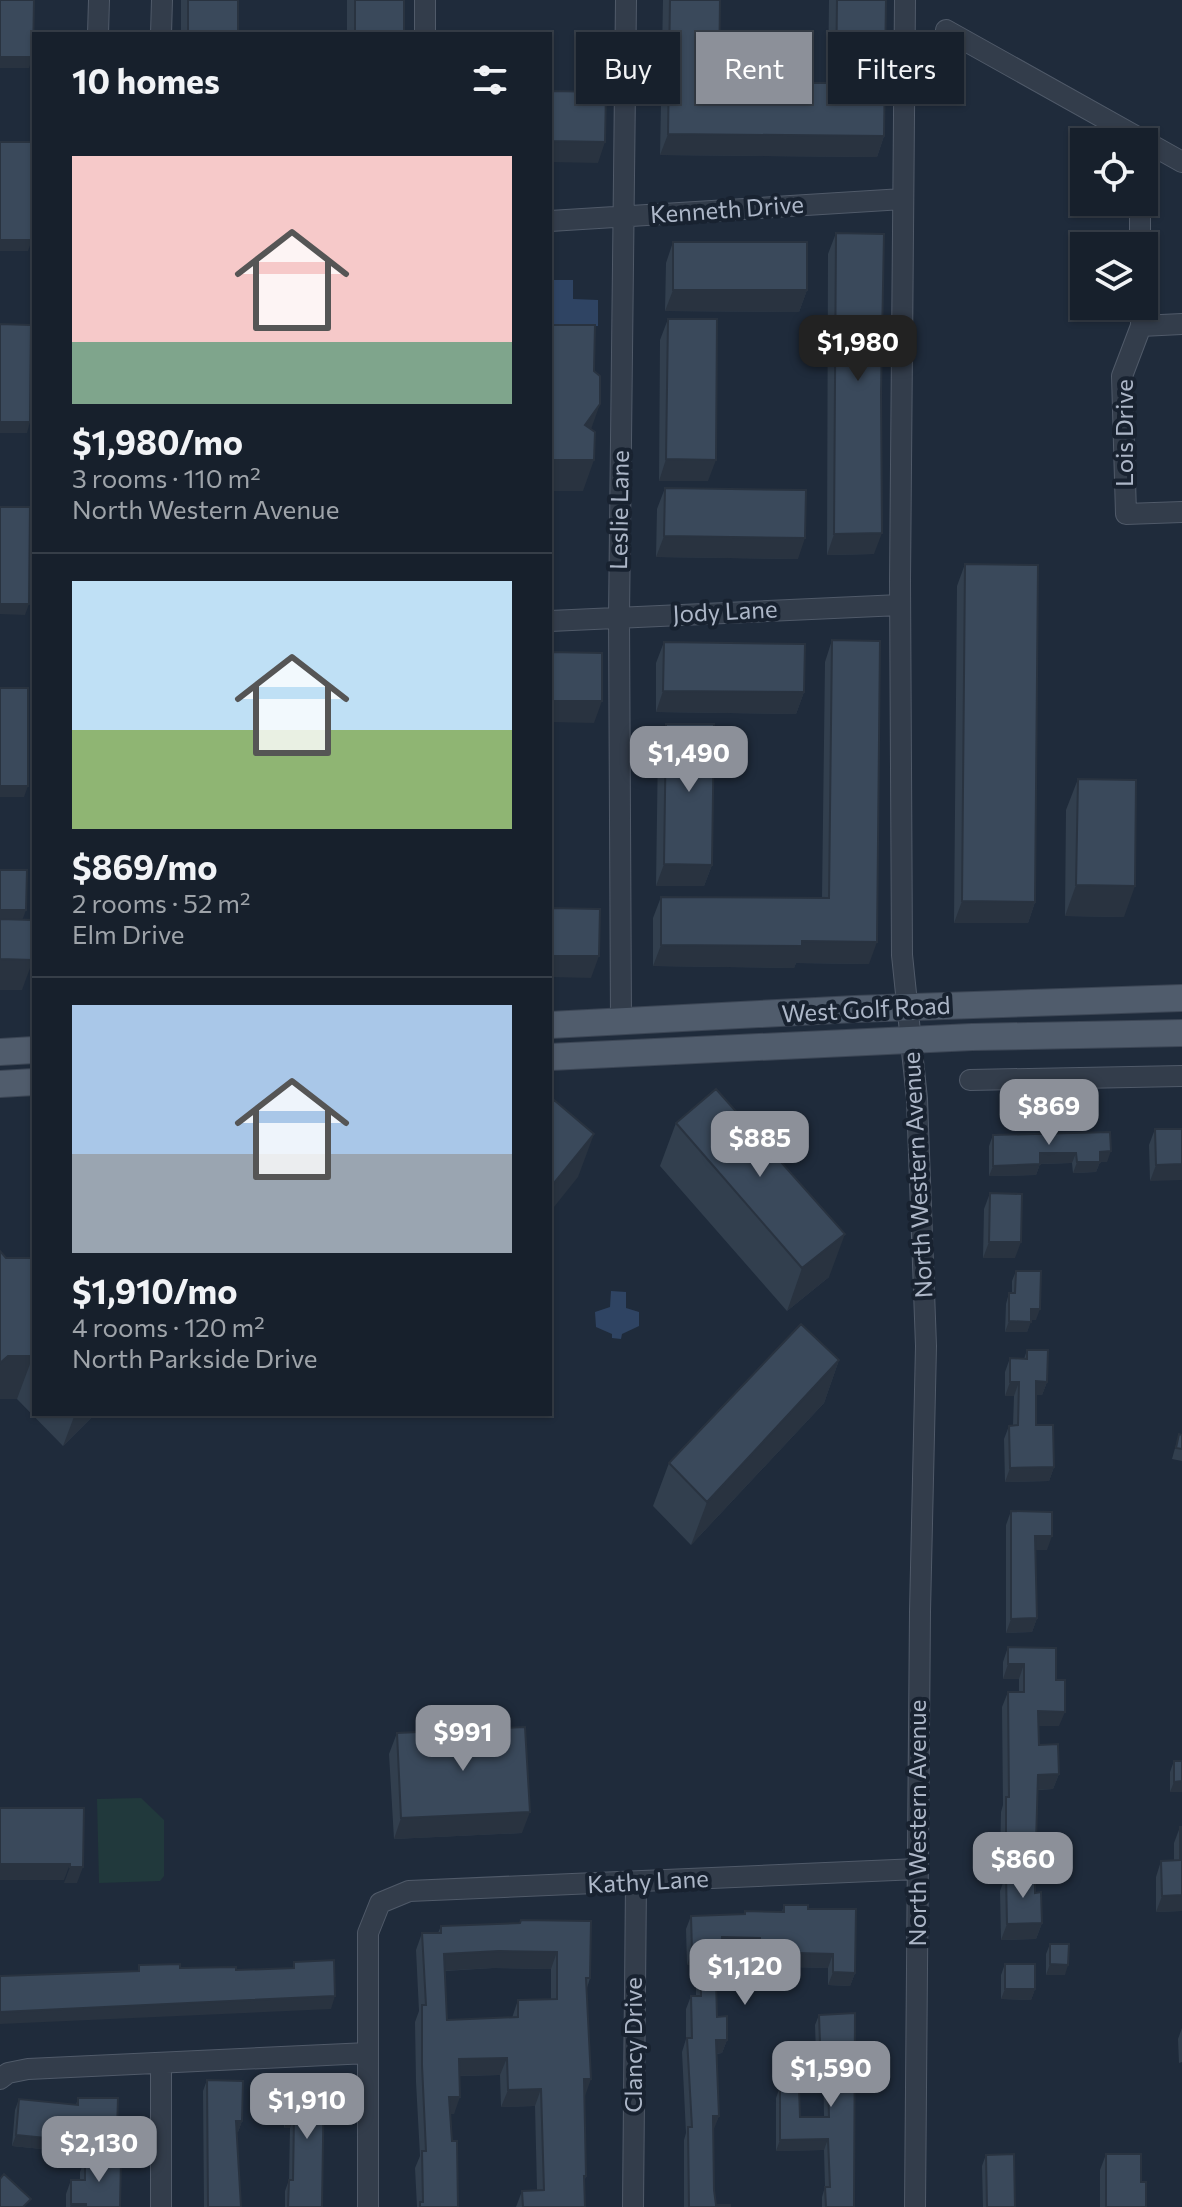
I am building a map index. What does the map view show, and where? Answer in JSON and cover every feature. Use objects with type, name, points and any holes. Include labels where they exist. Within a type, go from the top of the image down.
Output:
[{"type":"main road","name":"West Golf Road","points":[[552,1025],[907,1007],[1182,998]]},
{"type":"main road","name":"West Golf Road","points":[[552,1057],[911,1039],[1182,1033]]},
{"type":"main road","points":[[0,1052],[32,1050]]},
{"type":"main road","points":[[0,1084],[32,1082]]},
{"type":"street","points":[[98,32],[99,0]]},
{"type":"street","points":[[161,32],[162,0]]},
{"type":"street","points":[[425,0],[425,32]]},
{"type":"street","name":"Leslie Lane","points":[[621,1021],[619,617],[626,0]]},
{"type":"street","name":"North Western Avenue","points":[[905,0],[900,605],[902,955],[917,1099],[926,1346],[920,1612],[915,2207]]},
{"type":"street","points":[[946,30],[1118,128]]},
{"type":"street","points":[[1158,150],[1182,162]]},
{"type":"street","name":"Kenneth Drive","points":[[552,221],[903,199]]},
{"type":"street","points":[[1158,319],[1182,324]]},
{"type":"street","name":"Lois Drive","points":[[1140,320],[1122,376],[1126,514],[1182,512]]},
{"type":"street","name":"Jody Lane","points":[[552,621],[900,605]]},
{"type":"street","points":[[970,1080],[1182,1076]]},
{"type":"street","name":"Kathy Lane","points":[[368,2053],[368,1933],[380,1903],[409,1891],[918,1869]]},
{"type":"street","name":"Clancy Drive","points":[[633,2207],[636,1883]]},
{"type":"street","points":[[0,2079],[8,2073],[28,2069],[368,2053],[368,2207]]},
{"type":"street","points":[[161,2063],[161,2207]]},
{"type":"green space","points":[[141,1798],[164,1820],[164,1876],[160,1881],[99,1883],[97,1799]]},
{"type":"water","points":[[552,280],[573,280],[573,299],[598,300],[598,326],[573,326],[552,342]]},
{"type":"water","points":[[611,1291],[626,1292],[626,1308],[639,1312],[639,1326],[622,1334],[621,1339],[612,1338],[612,1334],[596,1327],[595,1312],[610,1307]]},
{"type":"building","points":[[0,0],[34,0],[32,57],[0,57]]},
{"type":"building","points":[[188,0],[238,0],[238,32],[188,32]]},
{"type":"building","points":[[355,0],[404,0],[404,32],[355,32]]},
{"type":"building","points":[[670,0],[720,0],[720,32],[696,32],[696,104],[812,104],[812,83],[828,83],[828,104],[884,104],[884,136],[668,134],[668,104],[680,104],[680,32],[670,32]]},
{"type":"building","points":[[837,0],[886,0],[886,32],[837,32]]},
{"type":"building","points":[[552,91],[576,91],[576,104],[606,104],[605,142],[552,141]]},
{"type":"building","points":[[0,142],[32,142],[32,240],[0,240]]},
{"type":"building","points":[[836,233],[884,234],[882,533],[834,534]]},
{"type":"building","points":[[673,242],[807,242],[807,290],[673,290]]},
{"type":"building","points":[[668,319],[717,319],[716,460],[666,459]]},
{"type":"building","points":[[0,324],[31,325],[30,422],[0,422]]},
{"type":"building","points":[[552,325],[595,325],[594,371],[600,376],[600,404],[585,425],[595,432],[594,460],[552,460]]},
{"type":"building","points":[[665,488],[806,490],[805,538],[664,536]]},
{"type":"building","points":[[0,507],[30,507],[29,604],[0,604]]},
{"type":"building","points":[[965,564],[1038,565],[1035,902],[962,901]]},
{"type":"building","points":[[832,640],[880,641],[877,942],[802,941],[802,946],[661,945],[661,897],[829,898]]},
{"type":"building","points":[[664,642],[805,644],[804,692],[663,691]]},
{"type":"building","points":[[552,652],[602,653],[602,701],[552,701]]},
{"type":"building","points":[[0,688],[28,688],[28,786],[0,786]]},
{"type":"building","points":[[666,724],[714,724],[712,865],[664,864]]},
{"type":"building","points":[[1078,779],[1136,780],[1135,886],[1076,885]]},
{"type":"building","points":[[0,870],[27,870],[26,910],[0,910]]},
{"type":"building","points":[[552,908],[600,909],[599,956],[552,956]]},
{"type":"building","points":[[0,919],[32,920],[32,960],[0,959]]},
{"type":"building","points":[[716,1089],[845,1234],[802,1268],[676,1123]]},
{"type":"building","points":[[554,1100],[594,1134],[552,1186]]},
{"type":"building","points":[[1155,1129],[1182,1129],[1182,1164],[1156,1165]]},
{"type":"building","points":[[1110,1132],[1111,1151],[1100,1152],[1100,1162],[1077,1162],[1076,1153],[1040,1153],[1040,1164],[993,1166],[993,1135]]},
{"type":"building","points":[[990,1193],[1022,1194],[1021,1242],[989,1242]]},
{"type":"building","points":[[0,1251],[6,1258],[32,1257],[32,1356],[8,1356],[0,1363]]},
{"type":"building","points":[[1016,1271],[1041,1271],[1040,1309],[1031,1309],[1031,1322],[1009,1321],[1009,1293],[1015,1293]]},
{"type":"building","points":[[801,1324],[839,1360],[707,1502],[669,1463]]},
{"type":"building","points":[[1027,1350],[1048,1350],[1047,1382],[1036,1381],[1036,1425],[1053,1425],[1054,1467],[1010,1468],[1009,1426],[1018,1425],[1019,1382],[1010,1382],[1010,1358],[1027,1359]]},
{"type":"building","points":[[1179,1434],[1182,1435],[1182,1449],[1176,1448]]},
{"type":"building","points":[[1011,1511],[1052,1512],[1052,1536],[1035,1536],[1037,1618],[1011,1619]]},
{"type":"building","points":[[1008,1647],[1056,1648],[1056,1680],[1065,1680],[1065,1712],[1038,1711],[1039,1745],[1058,1744],[1059,1774],[1038,1775],[1036,1843],[1006,1843],[1008,1692],[1024,1692],[1024,1664],[1008,1664]]},
{"type":"building","points":[[525,1727],[530,1812],[401,1818],[397,1733]]},
{"type":"building","points":[[1174,1761],[1182,1761],[1182,1781],[1174,1782]]},
{"type":"building","points":[[0,1808],[84,1808],[83,1867],[70,1867],[70,1864],[0,1864]]},
{"type":"building","points":[[1180,1827],[1182,1895],[1162,1896],[1161,1861],[1180,1860]]},
{"type":"building","points":[[1035,1874],[1035,1893],[1041,1892],[1042,1923],[1007,1924],[1006,1875]]},
{"type":"building","points":[[784,1905],[808,1905],[808,1909],[856,1909],[855,1973],[833,1972],[833,1954],[760,1952],[760,1938],[722,1937],[721,1979],[716,1979],[717,2017],[727,2016],[727,2040],[716,2040],[719,2116],[713,2116],[714,2190],[716,2205],[730,2207],[689,2207],[688,2127],[692,2127],[687,2038],[692,2038],[691,1996],[701,1996],[701,1952],[692,1952],[691,1916],[745,1914],[745,1911],[784,1912]]},
{"type":"building","points":[[521,1920],[591,1921],[590,1978],[586,1978],[591,2079],[584,2079],[585,2207],[523,2207],[522,2191],[544,2190],[541,2089],[508,2090],[507,2058],[459,2059],[460,2097],[449,2097],[452,2141],[457,2141],[458,2207],[420,2207],[420,2202],[423,2202],[422,2151],[426,2151],[422,2005],[426,2005],[422,1933],[441,1933],[441,1926],[520,1923]],"holes":[[[557,1952],[557,1999],[518,2000],[518,2017],[447,2020],[444,1954]]]},
{"type":"building","points":[[1050,1944],[1069,1944],[1068,1965],[1050,1964]]},
{"type":"building","points":[[334,1960],[335,1996],[0,2012],[0,1976],[139,1971],[139,1965],[180,1964],[180,1968],[236,1967],[236,1970],[294,1968],[294,1962]]},
{"type":"building","points":[[1005,1964],[1035,1964],[1035,1989],[1005,1989]]},
{"type":"building","points":[[855,2013],[854,2207],[826,2207],[825,2187],[830,2187],[828,2139],[780,2140],[780,2087],[799,2087],[800,2117],[829,2117],[827,2043],[820,2043],[819,2015]]},
{"type":"building","points":[[288,2077],[324,2077],[322,2207],[288,2207],[289,2180],[293,2180],[294,2117],[288,2117]]},
{"type":"building","points":[[207,2080],[243,2081],[242,2121],[236,2121],[241,2207],[208,2207]]},
{"type":"building","points":[[78,2098],[118,2098],[117,2132],[57,2131],[56,2139],[16,2135],[19,2099],[78,2105]]},
{"type":"building","points":[[1014,2154],[1015,2207],[987,2207],[986,2155]]},
{"type":"building","points":[[1106,2154],[1141,2154],[1141,2182],[1146,2182],[1146,2207],[1106,2207]]},
{"type":"building","points":[[85,2159],[121,2159],[120,2207],[71,2204],[71,2180],[85,2180]]},
{"type":"building","points":[[4,2174],[31,2199],[23,2207],[0,2207],[0,2179]]}]
